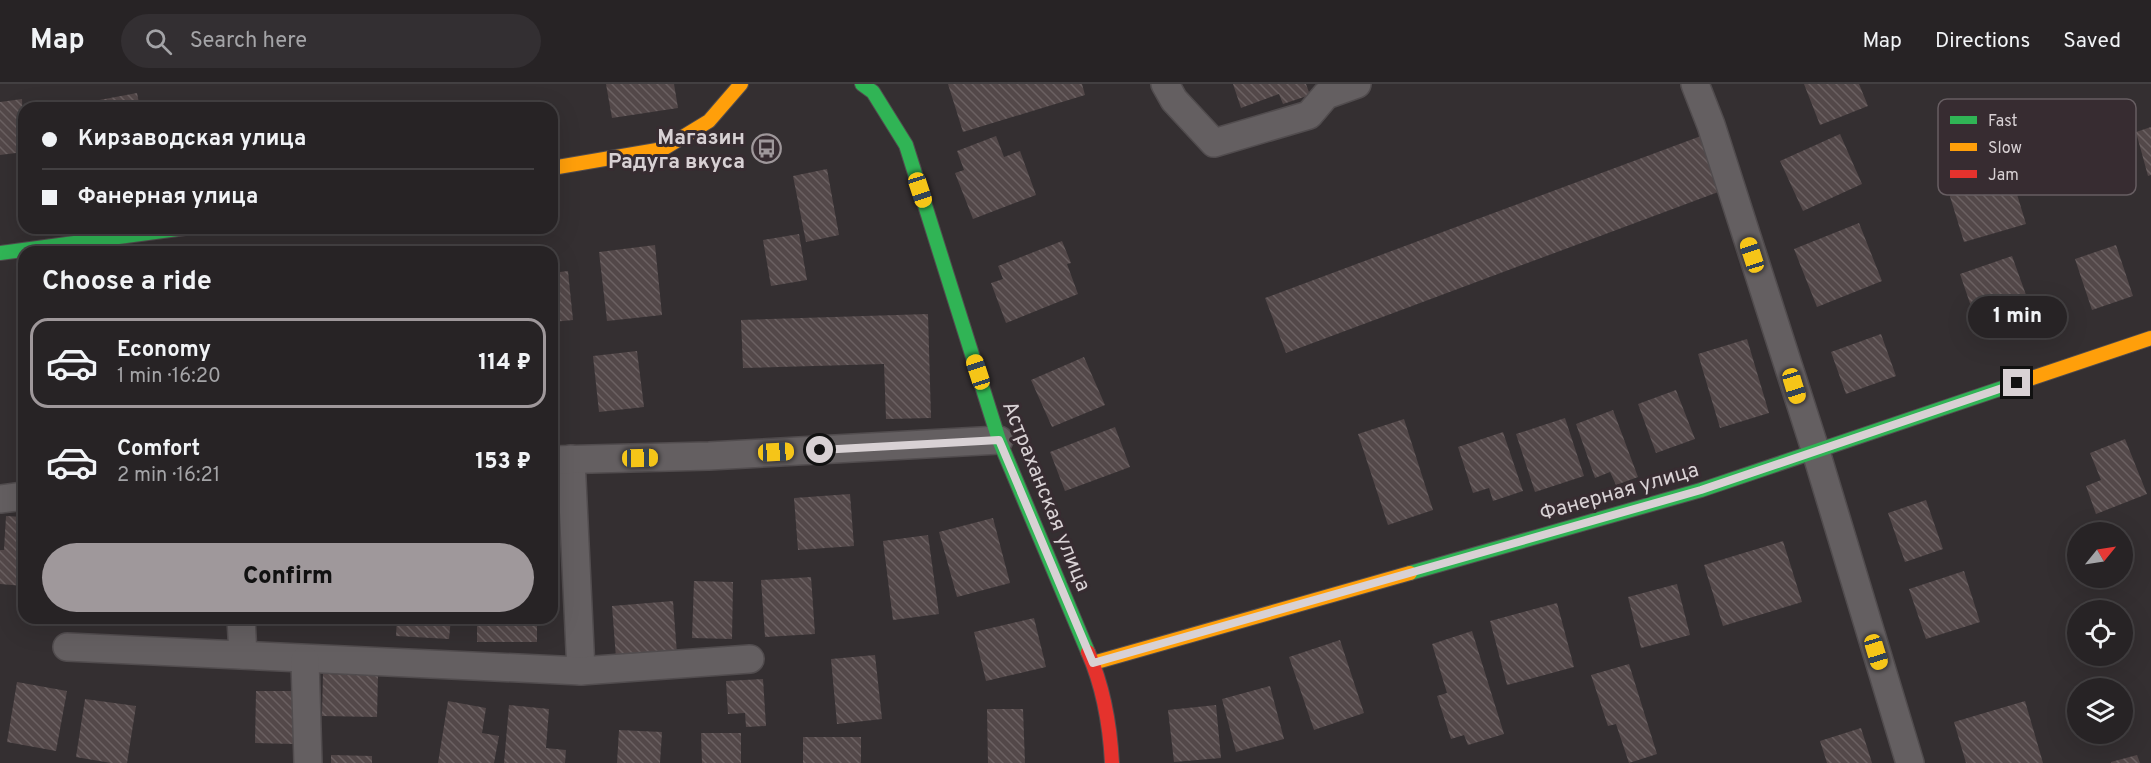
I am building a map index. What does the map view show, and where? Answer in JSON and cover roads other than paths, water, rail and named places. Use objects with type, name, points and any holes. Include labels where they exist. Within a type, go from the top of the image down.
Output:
[{"type":"street","points":[[558,167],[663,149],[709,121],[741,84]]},
{"type":"street","points":[[1165,84],[1174,100],[1214,143],[1309,115],[1326,95],[1357,84]]},
{"type":"street","points":[[1695,84],[1711,125],[1816,452],[1910,763]]},
{"type":"street","name":"Астраханская улица","points":[[874,87],[906,145],[999,440],[1093,663],[1110,730],[1112,763]]},
{"type":"street","points":[[52,246],[141,234]]},
{"type":"street","points":[[0,253],[18,251]]},
{"type":"street","name":"Фанерная улица","points":[[1093,663],[1701,490],[2151,338]]},
{"type":"street","points":[[581,671],[561,460],[709,456],[999,440]]},
{"type":"street","points":[[0,500],[18,497]]},
{"type":"street","points":[[241,624],[243,655]]},
{"type":"street","points":[[67,647],[305,660],[581,671],[750,658]]},
{"type":"street","points":[[305,660],[308,763]]},
{"type":"place","name":"Магазин Радуга вкуса","points":[[766,149]]}]
